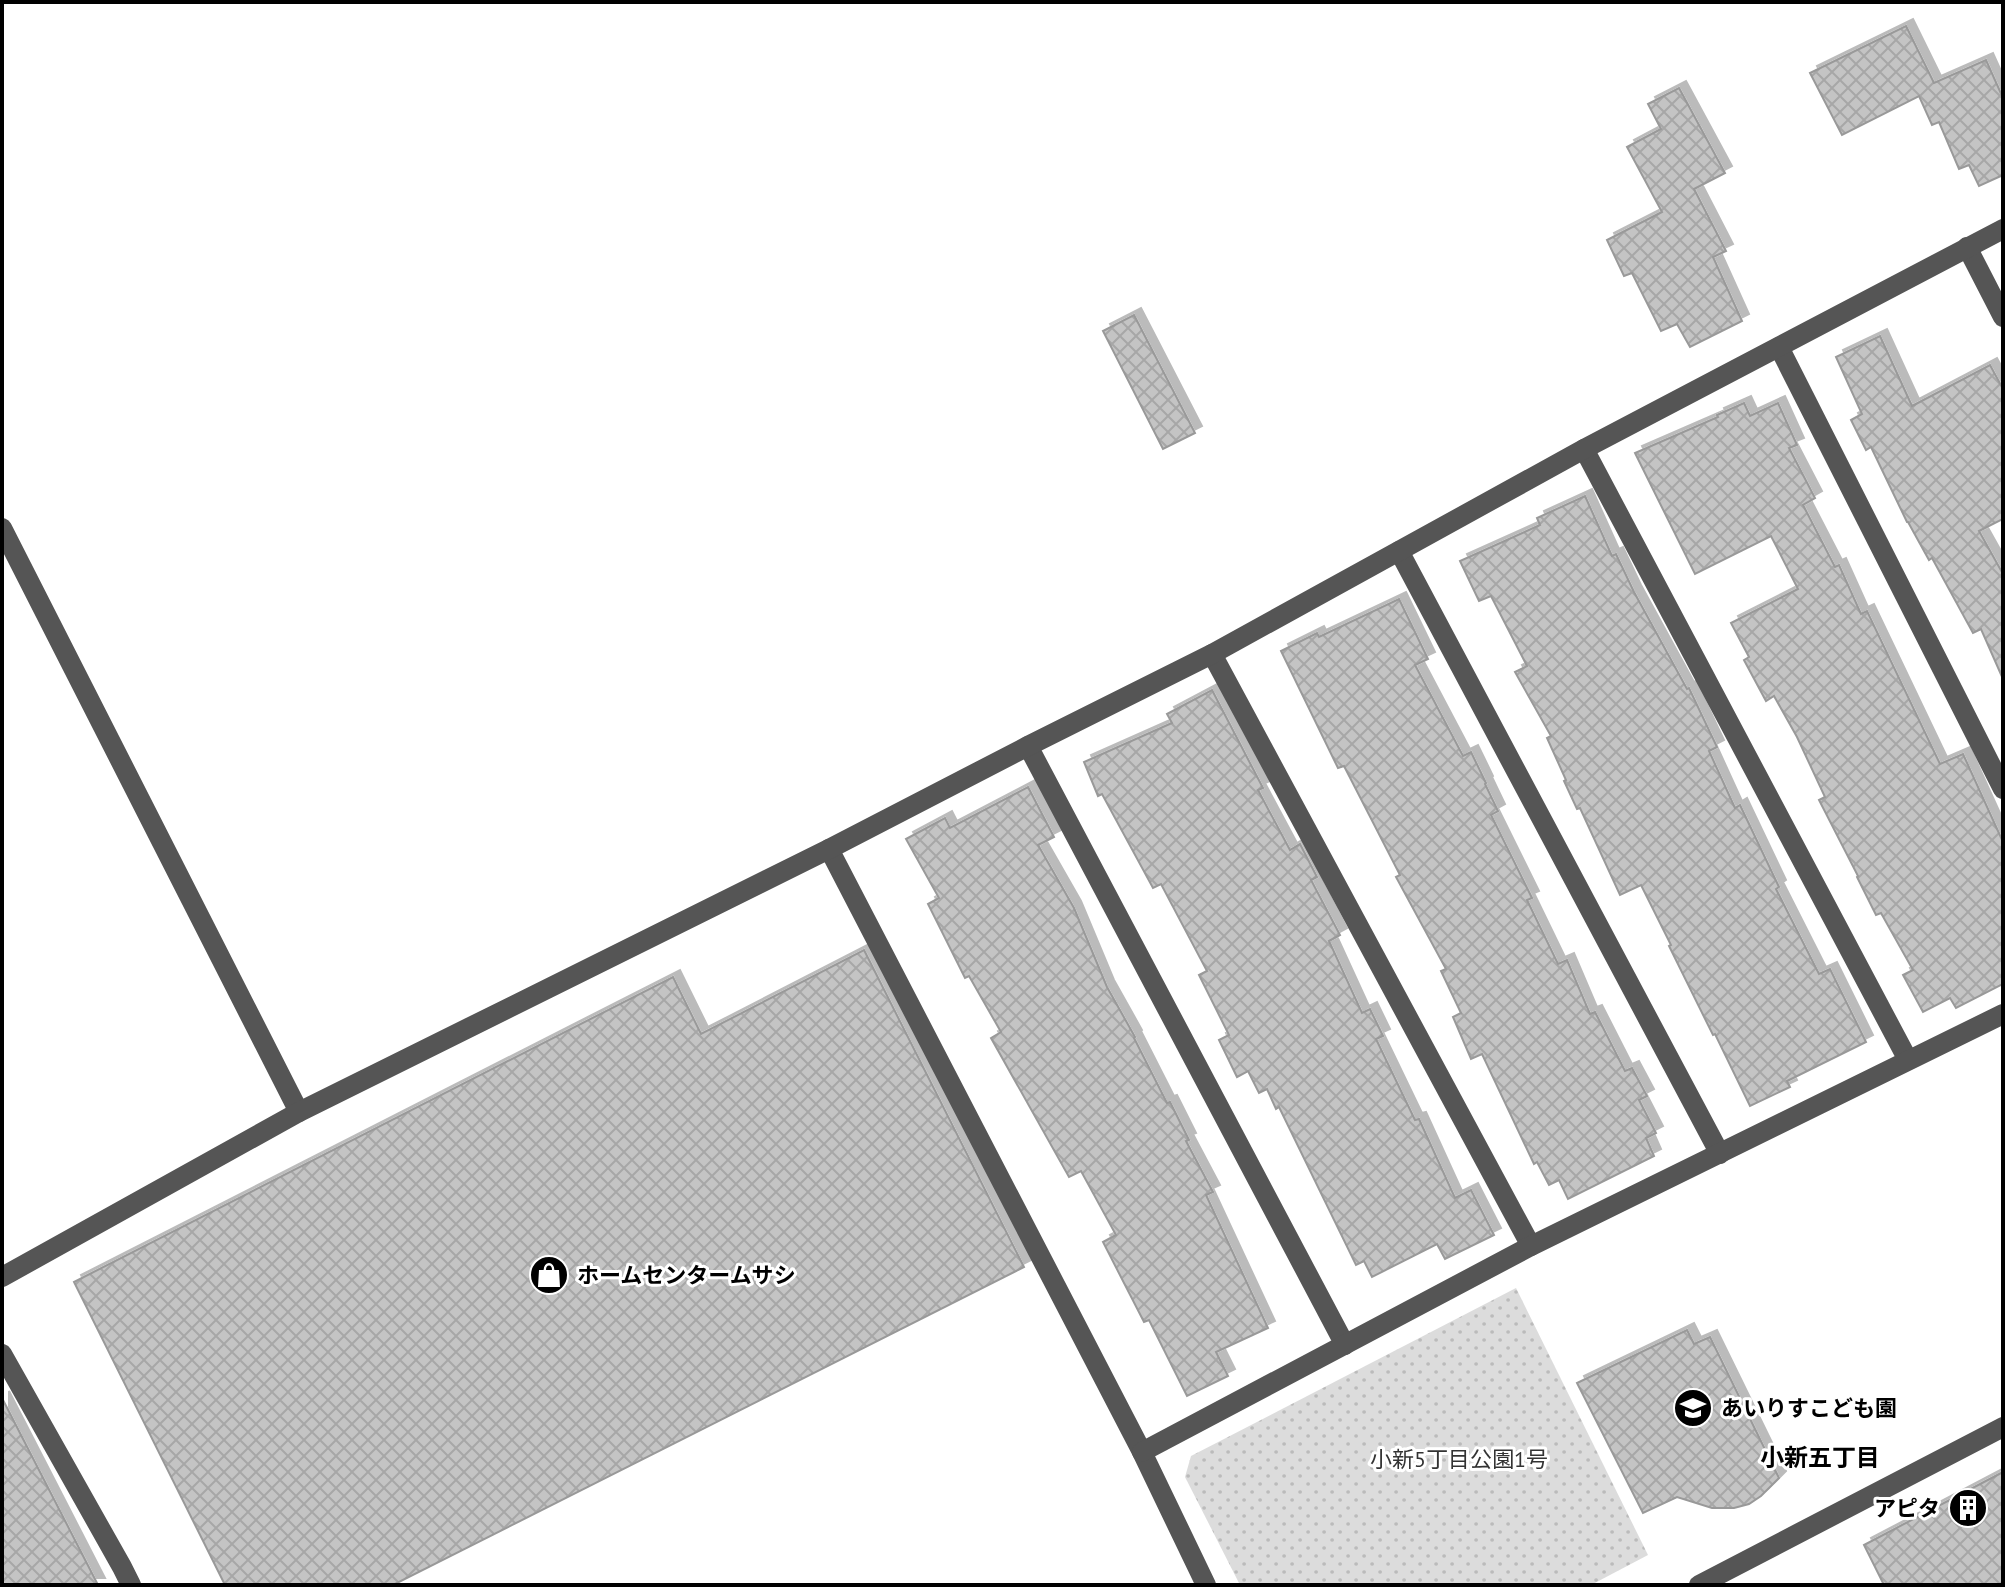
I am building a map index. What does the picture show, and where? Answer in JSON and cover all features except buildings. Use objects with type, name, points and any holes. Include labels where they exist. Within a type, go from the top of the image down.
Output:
[{"type":"street","points":[[2,1277],[299,1112],[829,849],[1212,654],[1584,449],[2003,229]]},
{"type":"street","points":[[1967,247],[2003,317]]},
{"type":"street","points":[[1779,347],[2003,789]]},
{"type":"street","points":[[1584,449],[1908,1060]]},
{"type":"street","points":[[2,528],[299,1112]]},
{"type":"street","points":[[1399,551],[1720,1154]]},
{"type":"street","points":[[1212,654],[1531,1246]]},
{"type":"street","points":[[1028,746],[1345,1345]]},
{"type":"street","points":[[829,849],[1142,1452],[1206,1585]]},
{"type":"street","points":[[1142,1452],[1531,1246],[2003,1014]]},
{"type":"street","points":[[2,1354],[131,1585]]},
{"type":"street","points":[[1699,1585],[2003,1427]]},
{"type":"green space","name":"小新5丁目公園1号","points":[[1516,1288],[1648,1555],[1591,1585],[1240,1585],[1185,1477],[1191,1456]]},
{"type":"place","name":"ホームセンタームサシ","points":[[549,1275]]},
{"type":"place","name":"あいりすこども園","points":[[1693,1408]]},
{"type":"place","name":"アピタ","points":[[1968,1508]]},
{"type":"district","name":"小新五丁目","points":[[1820,1458]]}]
